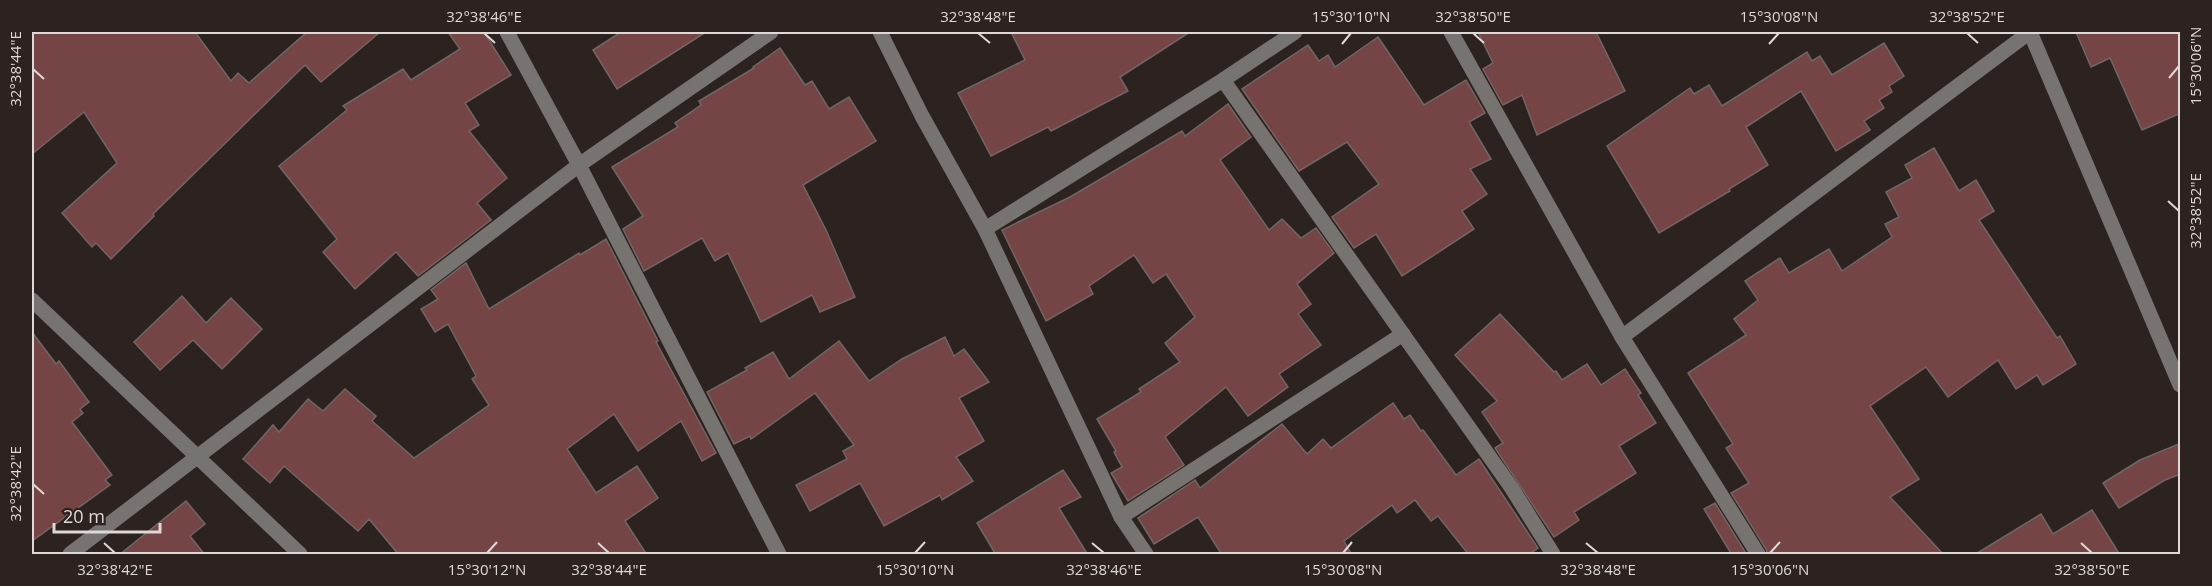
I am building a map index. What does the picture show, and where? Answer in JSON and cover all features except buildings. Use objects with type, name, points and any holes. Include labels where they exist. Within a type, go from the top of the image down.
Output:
[{"type":"street","points":[[507,32],[579,165],[778,555]]},
{"type":"street","points":[[70,555],[579,165],[771,32]]},
{"type":"street","points":[[880,32],[922,116],[985,229],[1121,517],[1146,555]]},
{"type":"street","points":[[985,229],[1223,80],[1295,32]]},
{"type":"street","points":[[1451,32],[1622,337],[1758,555]]},
{"type":"street","points":[[1622,337],[2030,32],[2181,385]]},
{"type":"street","points":[[1223,80],[1511,486],[1553,555]]},
{"type":"street","points":[[32,300],[300,555]]},
{"type":"street","points":[[1121,517],[1403,334]]}]
